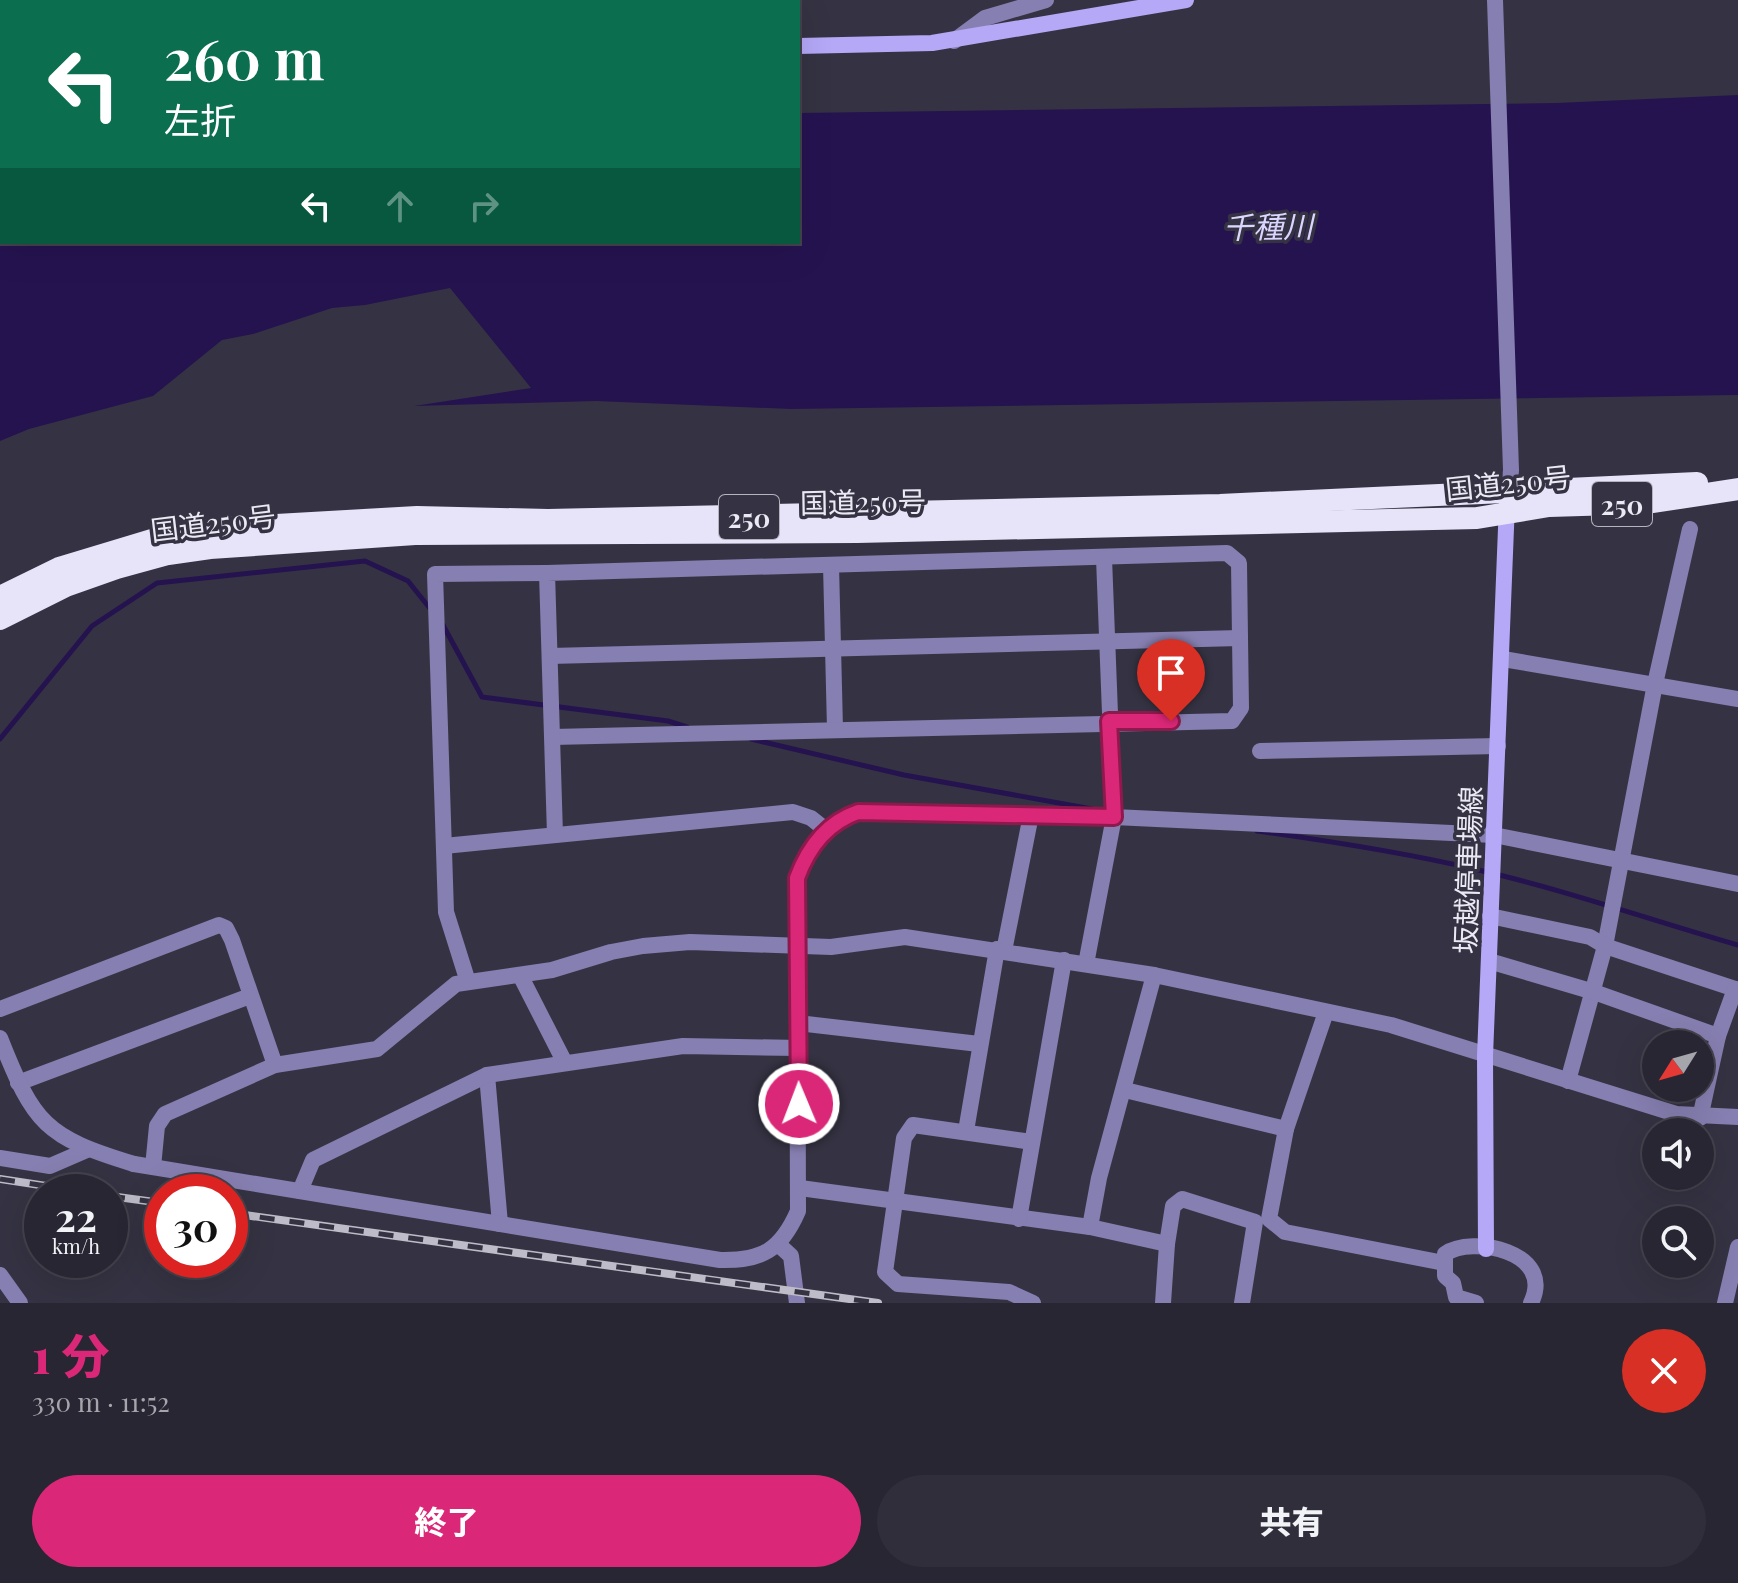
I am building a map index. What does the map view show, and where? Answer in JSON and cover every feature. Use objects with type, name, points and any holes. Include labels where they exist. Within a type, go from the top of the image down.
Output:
[{"type":"highway","name":"国道250号","points":[[0,597],[59,568],[204,529],[417,517],[548,520],[1507,503],[1738,482]]},
{"type":"highway","name":"国道250号","points":[[0,619],[66,586],[117,568],[168,554],[210,548],[415,534],[542,536],[1477,518],[1507,503],[1549,506],[1647,503],[1738,489]]},
{"type":"main road","points":[[800,46],[899,47],[954,41],[1186,0]]},
{"type":"main road","name":"坂越停車場線","points":[[1486,1249],[1485,1056],[1507,503]]},
{"type":"street","points":[[954,41],[985,18],[1046,0]]},
{"type":"street","points":[[1495,0],[1511,470],[1507,503]]},
{"type":"street","points":[[1568,1081],[1605,946],[1655,684],[1690,529]]},
{"type":"street","points":[[468,982],[446,912],[435,574],[1227,553],[1239,563],[1241,708],[1232,721],[1109,721],[553,737]]},
{"type":"street","points":[[1086,964],[1114,817],[1104,558]]},
{"type":"street","points":[[831,565],[835,729]]},
{"type":"street","points":[[547,573],[555,835]]},
{"type":"street","points":[[550,656],[1109,638],[1240,638]]},
{"type":"street","points":[[1503,659],[1738,699]]},
{"type":"street","points":[[1260,751],[1498,746]]},
{"type":"street","points":[[444,846],[793,812],[811,818],[826,830]]},
{"type":"street","points":[[0,1038],[30,1105],[57,1134],[87,1150],[134,1164],[720,1260],[746,1261],[778,1244],[798,1211],[797,878],[805,856],[826,830],[843,817],[858,812],[1114,817],[1494,835],[1738,884]]},
{"type":"street","points":[[966,1131],[979,1044],[1031,815]]},
{"type":"street","points":[[1490,916],[1590,937],[1605,946],[1736,990],[1718,1036],[1700,1118]]},
{"type":"street","points":[[0,1009],[219,925],[226,928],[232,940],[275,1065]]},
{"type":"street","points":[[153,1167],[157,1126],[165,1114],[275,1065],[377,1049],[456,984],[520,975],[643,946],[690,942],[831,947],[905,937],[1154,975],[1391,1025],[1676,1114],[1700,1118],[1738,1117]]},
{"type":"street","points":[[1019,1219],[1064,960]]},
{"type":"street","points":[[1489,961],[1594,992],[1718,1036]]},
{"type":"street","points":[[520,975],[565,1063]]},
{"type":"street","points":[[1090,1227],[1099,1178],[1154,975]]},
{"type":"street","points":[[18,1083],[250,996]]},
{"type":"street","points":[[1242,1303],[1286,1129],[1326,1012]]},
{"type":"street","points":[[798,1023],[979,1044]]},
{"type":"street","points":[[300,1191],[313,1160],[487,1075],[683,1046],[798,1048]]},
{"type":"street","points":[[487,1075],[500,1224]]},
{"type":"street","points":[[1125,1090],[1286,1129]]},
{"type":"street","points":[[1032,1142],[913,1125],[904,1138],[885,1272],[898,1284],[1009,1292],[1033,1303]]},
{"type":"street","points":[[0,1158],[50,1166],[87,1150]]},
{"type":"street","points":[[800,1188],[1090,1227],[1167,1244]]},
{"type":"street","points":[[1163,1303],[1173,1206],[1182,1199],[1262,1221],[1285,1232],[1444,1263]]},
{"type":"street","points":[[778,1244],[791,1256],[797,1303]]},
{"type":"street","points":[[1725,1303],[1738,1247]]},
{"type":"street","points":[[1476,1303],[1456,1297],[1453,1283],[1445,1276],[1445,1254],[1452,1248],[1486,1249],[1519,1256],[1530,1263],[1535,1271],[1531,1303]]},
{"type":"street","points":[[0,1275],[20,1303]]},
{"type":"water","name":"千種川","points":[[1738,95],[1738,395],[791,409],[596,401],[414,406],[531,388],[450,288],[365,305],[332,308],[253,334],[222,340],[153,396],[29,429],[0,441],[0,244],[800,244],[800,113],[1556,103]]},
{"type":"waterway","points":[[0,739],[92,626],[157,583],[365,561],[408,581],[432,611]]},
{"type":"waterway","points":[[443,625],[482,697],[668,721],[687,727]]},
{"type":"waterway","points":[[751,739],[904,775],[1092,809]]},
{"type":"waterway","points":[[1257,831],[1366,847],[1474,869],[1573,895],[1738,945]]},
{"type":"railway","points":[[0,1179],[24,1183]]},
{"type":"railway","points":[[128,1198],[144,1201]]},
{"type":"railway","points":[[248,1216],[878,1303]]},
{"type":"route","points":[[799,1104],[797,878],[805,856],[826,830],[843,817],[858,812],[1114,817],[1109,721],[1171,721]]}]
